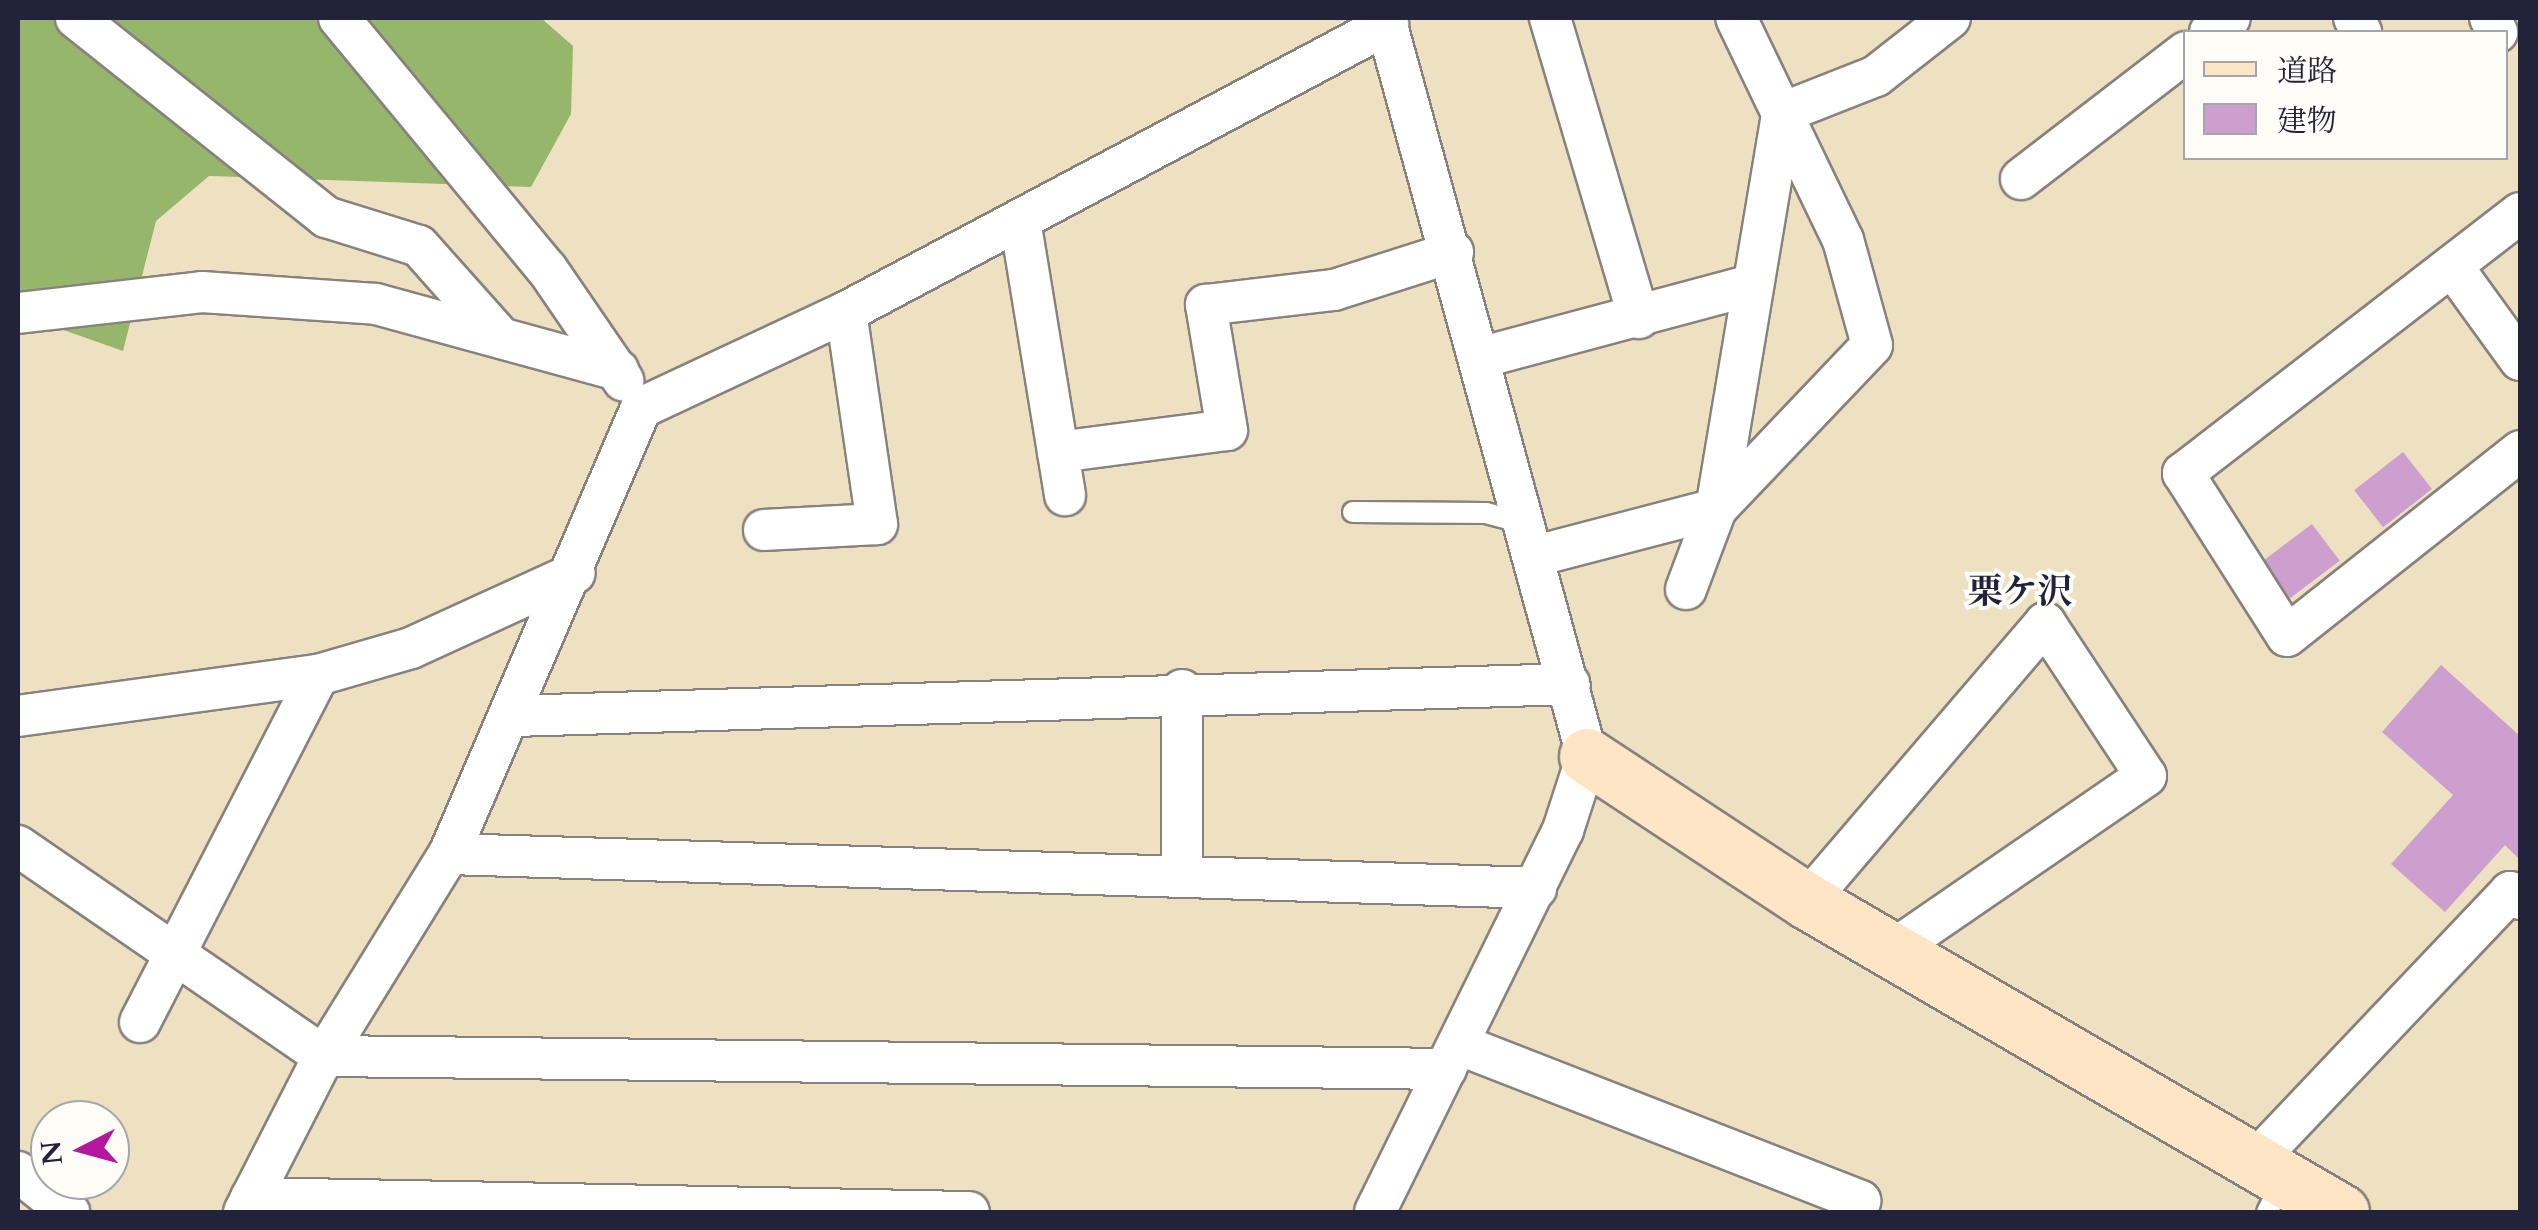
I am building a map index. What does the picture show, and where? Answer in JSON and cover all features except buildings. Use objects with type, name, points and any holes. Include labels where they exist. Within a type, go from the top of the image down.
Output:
[{"type":"street","points":[[76,18],[326,217],[419,246],[502,338]]},
{"type":"street","points":[[339,18],[547,269],[641,408]]},
{"type":"street","points":[[1550,18],[1640,318]]},
{"type":"street","points":[[1534,540],[1716,509],[1872,345],[1872,319],[1843,240],[1736,18]]},
{"type":"street","points":[[1782,113],[1876,76],[1950,18]]},
{"type":"street","points":[[969,1212],[248,1206],[324,1056],[448,854],[575,573],[641,408],[846,312],[1387,20],[1534,540],[1586,756],[1536,888],[1375,1212]]},
{"type":"street","points":[[2021,179],[2183,54]]},
{"type":"street","points":[[1686,589],[1716,509],[1782,113]]},
{"type":"street","points":[[2520,213],[2183,473],[2287,636],[2520,451]]},
{"type":"street","points":[[1020,220],[1065,495]]},
{"type":"street","points":[[1058,452],[1227,430],[1206,305],[1334,290],[1453,252]]},
{"type":"street","points":[[2452,266],[2520,360]]},
{"type":"street","points":[[1482,357],[1640,318],[1752,285]]},
{"type":"street","points":[[18,314],[202,292],[376,304],[618,370]]},
{"type":"street","points":[[764,530],[877,524],[846,312]]},
{"type":"street","points":[[18,716],[318,675],[410,648],[575,573]]},
{"type":"street","points":[[1806,901],[2045,623],[2146,776],[1893,950]]},
{"type":"street","points":[[140,1022],[179,956],[318,675]]},
{"type":"street","points":[[513,716],[1182,690],[1570,684]]},
{"type":"street","points":[[1182,690],[1182,872]]},
{"type":"street","points":[[1586,756],[1806,901],[1893,950],[2270,1182],[2341,1212]]},
{"type":"street","points":[[18,846],[324,1056],[1452,1056],[1860,1201],[1856,1212]]},
{"type":"street","points":[[448,854],[1182,872],[1536,888]]},
{"type":"street","points":[[2270,1182],[2510,892],[2520,898]]},
{"type":"street","points":[[18,1172],[69,1212]]},
{"type":"lane","points":[[1353,512],[1486,513],[1534,540]]},
{"type":"green space","points":[[18,18],[541,18],[573,46],[571,114],[531,187],[209,176],[156,221],[123,351],[18,314]]},
{"type":"district","name":"栗ケ沢","points":[[2020,592]]}]
